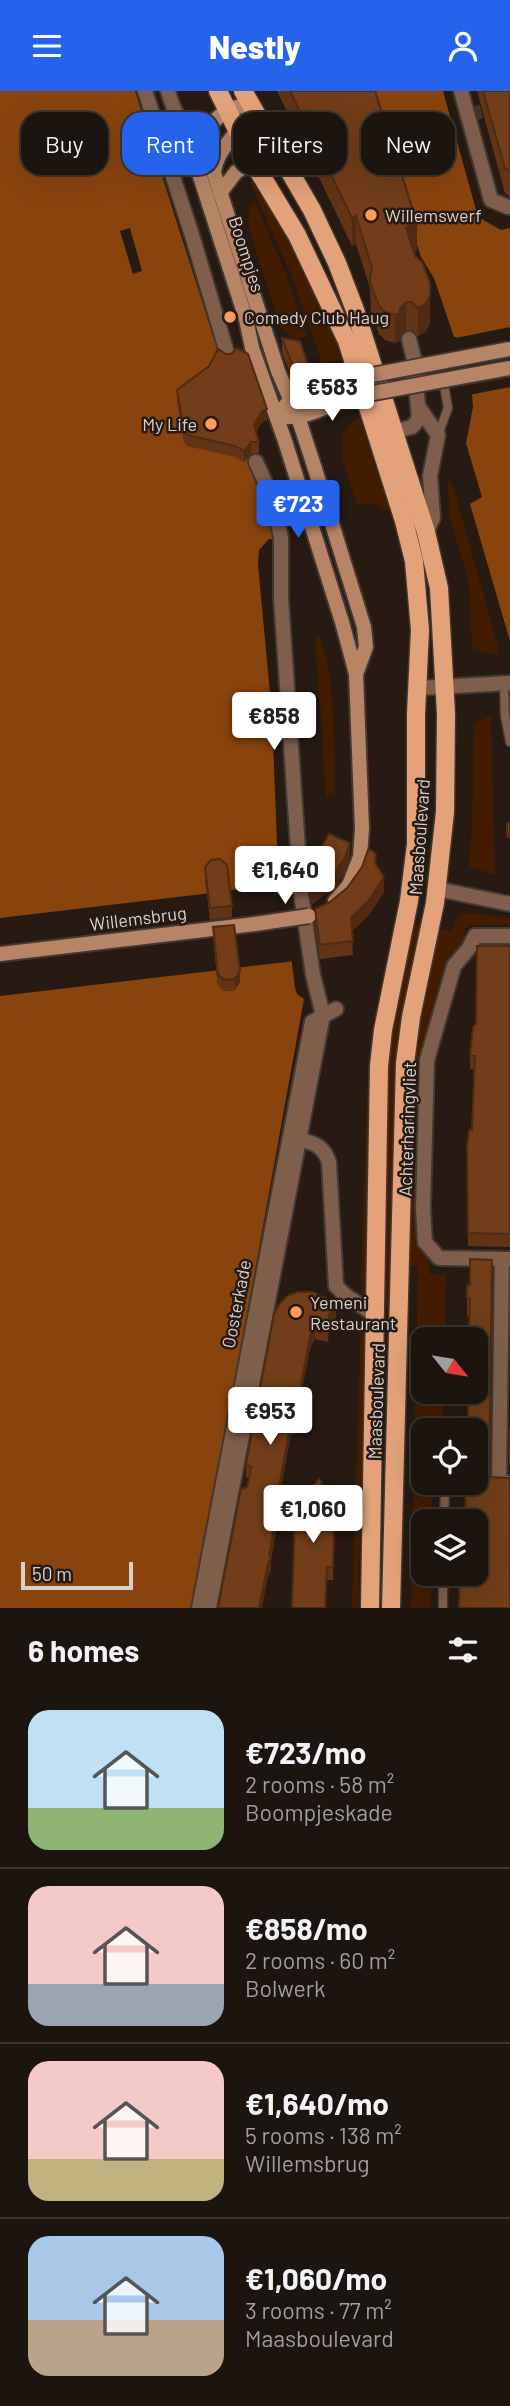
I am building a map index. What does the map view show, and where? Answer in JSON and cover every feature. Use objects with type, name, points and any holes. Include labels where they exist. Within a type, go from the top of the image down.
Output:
[{"type":"main road","points":[[218,91],[227,112]]},
{"type":"main road","points":[[219,118],[246,97]]},
{"type":"main road","name":"Maasboulevard","points":[[246,97],[286,163],[325,236],[355,310],[426,532],[442,610],[446,714],[445,812],[438,889],[408,1035],[405,1063],[391,1608]]},
{"type":"main road","name":"Maasboulevard","points":[[227,112],[233,125]]},
{"type":"main road","name":"Boompjes","points":[[233,134],[216,162],[214,173],[258,314],[289,401]]},
{"type":"main road","name":"Boompjes","points":[[200,175],[276,417]]},
{"type":"main road","points":[[220,193],[234,175]]},
{"type":"main road","name":"Maasboulevard","points":[[261,175],[297,235],[347,341],[404,521],[414,561],[418,597],[420,651],[416,844],[409,901],[380,1048],[370,1608]]},
{"type":"main road","points":[[276,417],[289,401],[320,384],[510,349]]},
{"type":"main road","points":[[276,417],[298,417],[356,396],[510,368]]},
{"type":"main road","name":"Willemsbrug","points":[[289,401],[298,417],[364,627],[366,647],[356,674]]},
{"type":"main road","name":"Willemsbrug","points":[[0,954],[309,916],[335,901],[349,885],[360,857],[362,829],[356,674],[276,417]]},
{"type":"main road","points":[[409,901],[417,895],[429,897],[438,889]]},
{"type":"street","points":[[145,91],[228,356]]},
{"type":"street","points":[[168,91],[176,112]]},
{"type":"street","points":[[461,91],[491,200],[508,207]]},
{"type":"street","points":[[395,431],[417,424],[419,419],[414,359],[409,339]]},
{"type":"street","points":[[418,405],[438,435],[430,476],[433,517],[426,532]]},
{"type":"street","points":[[257,461],[271,494],[280,530],[281,598],[298,873],[313,975],[327,1009]]},
{"type":"street","points":[[418,688],[507,683]]},
{"type":"street","points":[[438,889],[510,904]]},
{"type":"street","name":"Achterharingvliet","points":[[499,1483],[506,1259],[439,1258],[425,1242],[423,1207],[427,1060],[454,966],[475,936],[510,936]]},
{"type":"street","name":"Oosterkade","points":[[209,1608],[327,1009]]},
{"type":"street","name":"Oosterkade","points":[[199,1608],[312,1022],[327,1009]]},
{"type":"street","points":[[301,1140],[320,1146],[329,1162],[336,1286],[345,1296],[375,1315]]},
{"type":"lane","points":[[438,435],[447,408],[444,385]]},
{"type":"lane","points":[[507,683],[505,716],[510,741]]},
{"type":"lane","points":[[443,1586],[443,1608]]},
{"type":"shaded area","points":[[0,91],[135,91],[142,112],[122,112],[122,175],[162,175],[215,342],[250,467],[267,501],[274,539],[269,539],[259,550],[258,564],[272,715],[277,844],[295,988],[297,994],[304,999],[194,1608],[0,1608]],"holes":[[[227,876],[235,990],[224,991],[218,985],[205,879]]]},
{"type":"shaded area","points":[[368,91],[443,91],[449,112],[375,112]]},
{"type":"shaded area","points":[[455,134],[478,217],[501,230],[510,228],[510,641],[470,504],[482,497],[466,443],[473,407],[472,394],[456,337],[434,278],[421,257],[395,175],[455,175]]},
{"type":"shaded area","points":[[250,175],[254,176],[303,266],[326,311],[345,359],[322,363],[292,276],[252,188]]},
{"type":"shaded area","points":[[255,202],[287,277],[307,336],[295,339],[281,328],[248,226],[250,205]]},
{"type":"shaded area","points":[[360,417],[388,511],[374,504],[358,505],[345,470],[342,457],[344,434],[349,425]]},
{"type":"shaded area","points":[[448,477],[454,489],[498,647],[498,653],[494,655],[472,648],[469,582],[449,516]]},
{"type":"shaded area","points":[[319,637],[329,669],[333,713],[335,795],[326,796],[315,638]]},
{"type":"shaded area","points":[[491,716],[495,875],[469,866],[474,727],[477,722]]},
{"type":"shaded area","points":[[464,913],[477,913],[510,918],[510,925],[469,925],[465,930],[468,945],[424,1058],[419,1247],[430,1264],[429,1274],[446,1275],[445,1327],[417,1327],[418,1266],[407,1266],[412,1072],[416,1030],[438,929],[452,931],[457,917]]},
{"type":"shaded area","points":[[413,924],[424,926],[407,1002],[386,1608],[382,1608],[388,1357],[388,1318],[384,1283],[384,1197],[388,1052]]},
{"type":"shaded area","points":[[382,985],[386,989],[368,1300],[362,1297],[361,1279],[368,1064]]},
{"type":"shaded area","points":[[361,1317],[366,1322],[358,1608],[352,1608]]},
{"type":"shaded area","points":[[415,1404],[444,1404],[443,1418],[415,1418]]},
{"type":"shaded area","points":[[413,1495],[432,1495],[432,1509],[413,1509]]},
{"type":"shaded area","points":[[411,1586],[431,1586],[431,1608],[411,1608]]},
{"type":"pier","points":[[130,228],[142,271],[133,274],[120,231]]},
{"type":"pier","points":[[510,327],[510,387],[469,395],[454,341],[451,339]]},
{"type":"pier","points":[[285,884],[295,961],[234,968],[225,891]]},
{"type":"pier","points":[[211,893],[220,970],[0,996],[0,918]]},
{"type":"building","points":[[290,91],[375,91],[382,112],[361,112],[361,175],[402,175],[417,223],[406,227],[415,256],[422,262],[430,283],[430,296],[425,304],[418,308],[412,302],[406,302],[400,308],[400,313],[395,315],[385,312],[379,306],[371,285],[372,268],[356,216],[352,218],[331,175],[347,175],[347,112],[300,112]]},
{"type":"building","points":[[483,91],[510,91],[510,172],[505,168]]},
{"type":"building","points":[[282,338],[300,341],[308,365],[295,371]]},
{"type":"building","points":[[237,348],[248,354],[267,409],[262,411],[254,425],[259,442],[251,442],[244,451],[235,446],[187,435],[177,390],[209,366],[218,349],[231,354]]},
{"type":"building","points":[[313,383],[315,387],[303,391],[302,389]]},
{"type":"building","points":[[507,823],[510,823],[510,837],[507,837]]},
{"type":"building","points":[[329,834],[350,843],[334,874],[312,889],[308,863],[319,852]]},
{"type":"building","points":[[368,850],[372,850],[376,855],[375,863],[384,877],[369,900],[351,918],[353,941],[320,945],[315,909],[330,902],[347,888],[362,867]]},
{"type":"building","points":[[220,859],[227,865],[232,906],[210,908],[205,867],[211,860]]},
{"type":"building","points":[[234,925],[240,971],[235,979],[224,980],[218,974],[213,927]]},
{"type":"building","points":[[477,946],[510,946],[510,1234],[468,1233],[467,1147],[469,1130],[472,1130],[475,1056],[470,1056],[473,1027],[476,1024]]},
{"type":"building","points":[[470,1259],[492,1260],[489,1477],[510,1478],[510,1608],[459,1608],[460,1586],[488,1586],[488,1509],[465,1509],[466,1495],[488,1495],[488,1418],[468,1418],[468,1404],[488,1404],[488,1327],[469,1327],[470,1298],[467,1298],[467,1285],[470,1285]]},
{"type":"building","points":[[298,1292],[313,1292],[326,1298],[336,1310],[329,1314],[328,1329],[315,1327],[310,1336],[301,1395],[294,1422],[291,1421],[269,1555],[271,1558],[259,1608],[218,1608],[241,1489],[247,1487],[249,1478],[251,1467],[246,1464],[274,1314],[281,1302]]},
{"type":"building","points":[[319,1479],[324,1488],[335,1488],[333,1567],[327,1567],[325,1608],[292,1608],[296,1487],[312,1487]]},
{"type":"tunnel","points":[[468,115],[510,104]]},
{"type":"place","name":"Willemswerf","points":[[371,215]]},
{"type":"place","name":"Comedy Club Haug","points":[[230,317]]},
{"type":"place","name":"My Life","points":[[211,424]]},
{"type":"place","name":"Yemeni Restaurant","points":[[296,1312]]}]
